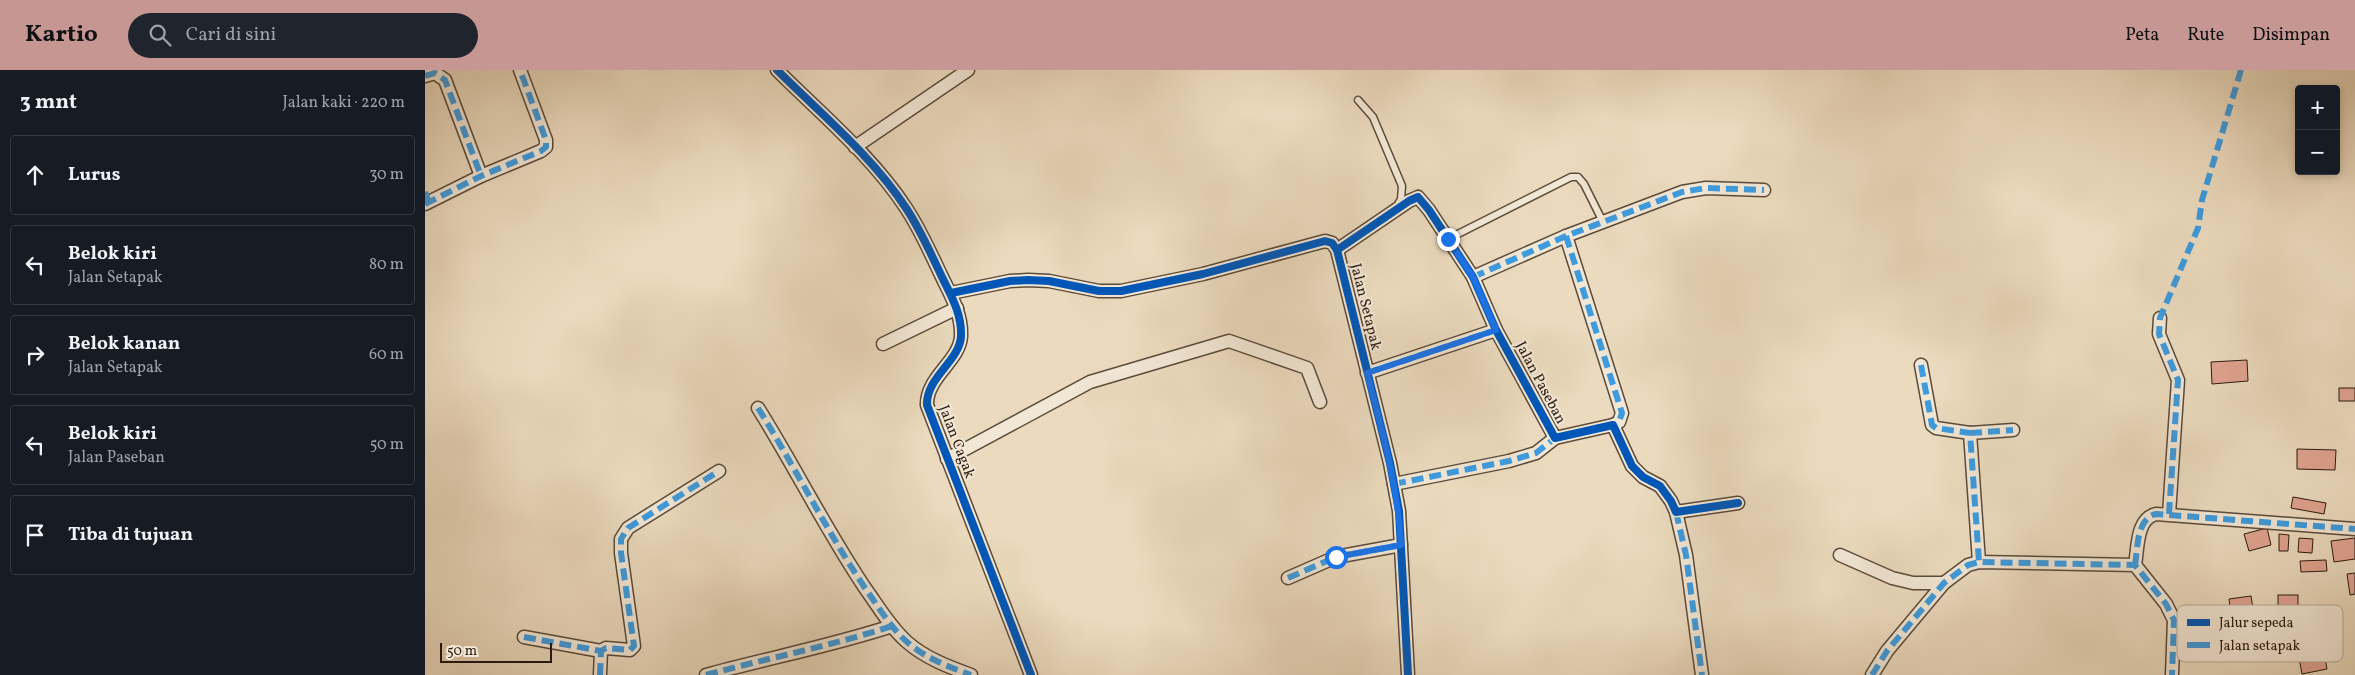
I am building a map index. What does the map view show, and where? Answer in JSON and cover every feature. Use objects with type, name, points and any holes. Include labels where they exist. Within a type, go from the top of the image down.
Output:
[{"type":"street","points":[[426,200],[541,151],[546,147],[546,140],[520,70]]},
{"type":"street","name":"Jalan Cagak","points":[[777,70],[879,172],[907,208],[951,293],[957,308],[961,336],[959,347],[933,382],[927,400],[947,459],[1031,675]]},
{"type":"street","points":[[855,147],[968,70]]},
{"type":"street","points":[[434,73],[445,80],[481,176]]},
{"type":"street","points":[[1473,277],[1566,236],[1681,192],[1706,188],[1764,190]]},
{"type":"street","name":"Jalan Paseban","points":[[1337,250],[1418,197],[1429,210],[1473,277],[1496,330],[1555,438],[1613,425]]},
{"type":"street","points":[[1566,236],[1622,413],[1619,422],[1613,425],[1632,466],[1643,477],[1660,486],[1671,501],[1675,512],[1686,555],[1701,675]]},
{"type":"street","name":"Jalan Setapak","points":[[951,293],[1010,281],[1028,280],[1049,281],[1099,290],[1121,291],[1203,274],[1325,241],[1332,244],[1337,250],[1399,510],[1407,675]]},
{"type":"street","points":[[883,344],[957,308]]},
{"type":"street","points":[[2160,318],[2159,334],[2178,380],[2169,514]]},
{"type":"street","name":"Jalan Setapak","points":[[1367,373],[1496,330]]},
{"type":"street","points":[[947,459],[1090,382],[1229,341],[1307,368],[1320,402]]},
{"type":"street","points":[[1921,364],[1932,426],[1970,433],[2013,430]]},
{"type":"street","points":[[758,408],[846,559],[893,626],[907,642],[940,664],[971,675]]},
{"type":"street","points":[[1970,433],[1979,562]]},
{"type":"street","points":[[1394,484],[1509,461],[1536,453],[1555,438]]},
{"type":"street","points":[[524,637],[601,651],[607,648],[630,650],[634,646],[621,553],[621,539],[628,528],[719,471]]},
{"type":"street","points":[[1675,512],[1738,503]]},
{"type":"street","points":[[2172,675],[2174,620],[2166,604],[2135,565],[2143,522],[2152,515],[2169,514],[2355,529]]},
{"type":"street","points":[[1288,578],[1336,557],[1401,545]]},
{"type":"street","points":[[1839,555],[1892,578],[1913,583],[1945,583]]},
{"type":"street","points":[[1872,675],[1887,651],[1945,583],[1968,565],[1979,562],[2135,565]]},
{"type":"street","points":[[706,675],[774,657],[843,642],[893,626]]},
{"type":"street","points":[[600,675],[601,651]]},
{"type":"lane","points":[[1358,100],[1373,116],[1402,186],[1401,199],[1394,211]]},
{"type":"lane","points":[[1448,239],[1571,177],[1578,177],[1585,184],[1603,222]]},
{"type":"building","points":[[2247,360],[2248,381],[2212,384],[2211,362]]},
{"type":"building","points":[[2339,388],[2355,388],[2355,401],[2339,401]]},
{"type":"building","points":[[2297,449],[2336,450],[2335,470],[2297,469]]},
{"type":"building","points":[[2293,497],[2326,503],[2324,514],[2291,508]]},
{"type":"building","points":[[2267,528],[2271,545],[2249,551],[2244,534]]},
{"type":"building","points":[[2279,534],[2289,535],[2288,551],[2279,551]]},
{"type":"building","points":[[2299,538],[2313,539],[2312,553],[2298,552]]},
{"type":"building","points":[[2355,538],[2355,559],[2334,562],[2331,541]]},
{"type":"building","points":[[2326,560],[2327,571],[2301,572],[2300,561]]},
{"type":"building","points":[[2355,573],[2355,594],[2350,595],[2347,574]]},
{"type":"building","points":[[2278,595],[2298,595],[2298,605],[2278,605]]},
{"type":"building","points":[[2251,596],[2252,605],[2230,605],[2229,599]]},
{"type":"building","points":[[2300,662],[2326,662],[2327,669],[2302,674]]},
{"type":"marked path","points":[[425,204],[546,147],[546,140],[520,70]]},
{"type":"marked path","points":[[2169,514],[2178,380],[2159,334],[2160,318],[2198,228],[2202,200],[2241,70]]},
{"type":"marked path","points":[[425,76],[435,73],[445,80],[481,176]]},
{"type":"marked path","points":[[1473,277],[1566,236],[1682,192],[1706,188],[1764,190]]},
{"type":"marked path","points":[[425,192],[429,202]]},
{"type":"marked path","points":[[1566,236],[1622,413],[1619,422],[1613,425]]},
{"type":"marked path","points":[[1367,373],[1496,330]]},
{"type":"marked path","points":[[1921,365],[1932,425],[1936,428],[1970,433],[1979,562]]},
{"type":"marked path","points":[[758,408],[837,544],[890,623],[907,642],[921,653],[971,675]]},
{"type":"marked path","points":[[1970,433],[2013,430]]},
{"type":"marked path","points":[[1394,484],[1509,461],[1536,453],[1555,438]]},
{"type":"marked path","points":[[600,675],[601,651],[606,648],[630,650],[634,646],[621,553],[621,539],[628,528],[719,471]]},
{"type":"marked path","points":[[1676,512],[1686,555],[1702,675]]},
{"type":"marked path","points":[[2135,565],[2141,528],[2149,517],[2156,514],[2355,529]]},
{"type":"marked path","points":[[1288,578],[1336,557],[1401,545]]},
{"type":"marked path","points":[[1872,675],[1887,651],[1944,583],[1968,565],[1979,562],[2135,565],[2166,604],[2174,620],[2172,675]]},
{"type":"marked path","points":[[706,675],[846,640],[892,626]]},
{"type":"marked path","points":[[524,637],[601,651]]},
{"type":"cycle path","points":[[777,70],[862,153],[893,189],[920,232],[955,304],[961,328],[959,345],[932,386],[928,395],[927,405],[1031,675]]},
{"type":"cycle path","points":[[1337,250],[1409,201],[1418,197],[1429,210],[1473,277],[1496,330],[1555,438],[1613,425],[1632,466],[1643,477],[1660,486],[1671,501],[1676,512],[1738,503]]},
{"type":"cycle path","points":[[951,293],[1010,281],[1028,280],[1049,281],[1099,291],[1121,291],[1203,274],[1325,241],[1332,243],[1337,250],[1390,463],[1399,511],[1408,675]]},
{"type":"route","points":[[1336,557],[1401,545],[1399,510],[1390,463],[1367,373],[1496,330],[1473,277],[1448,239]]}]
